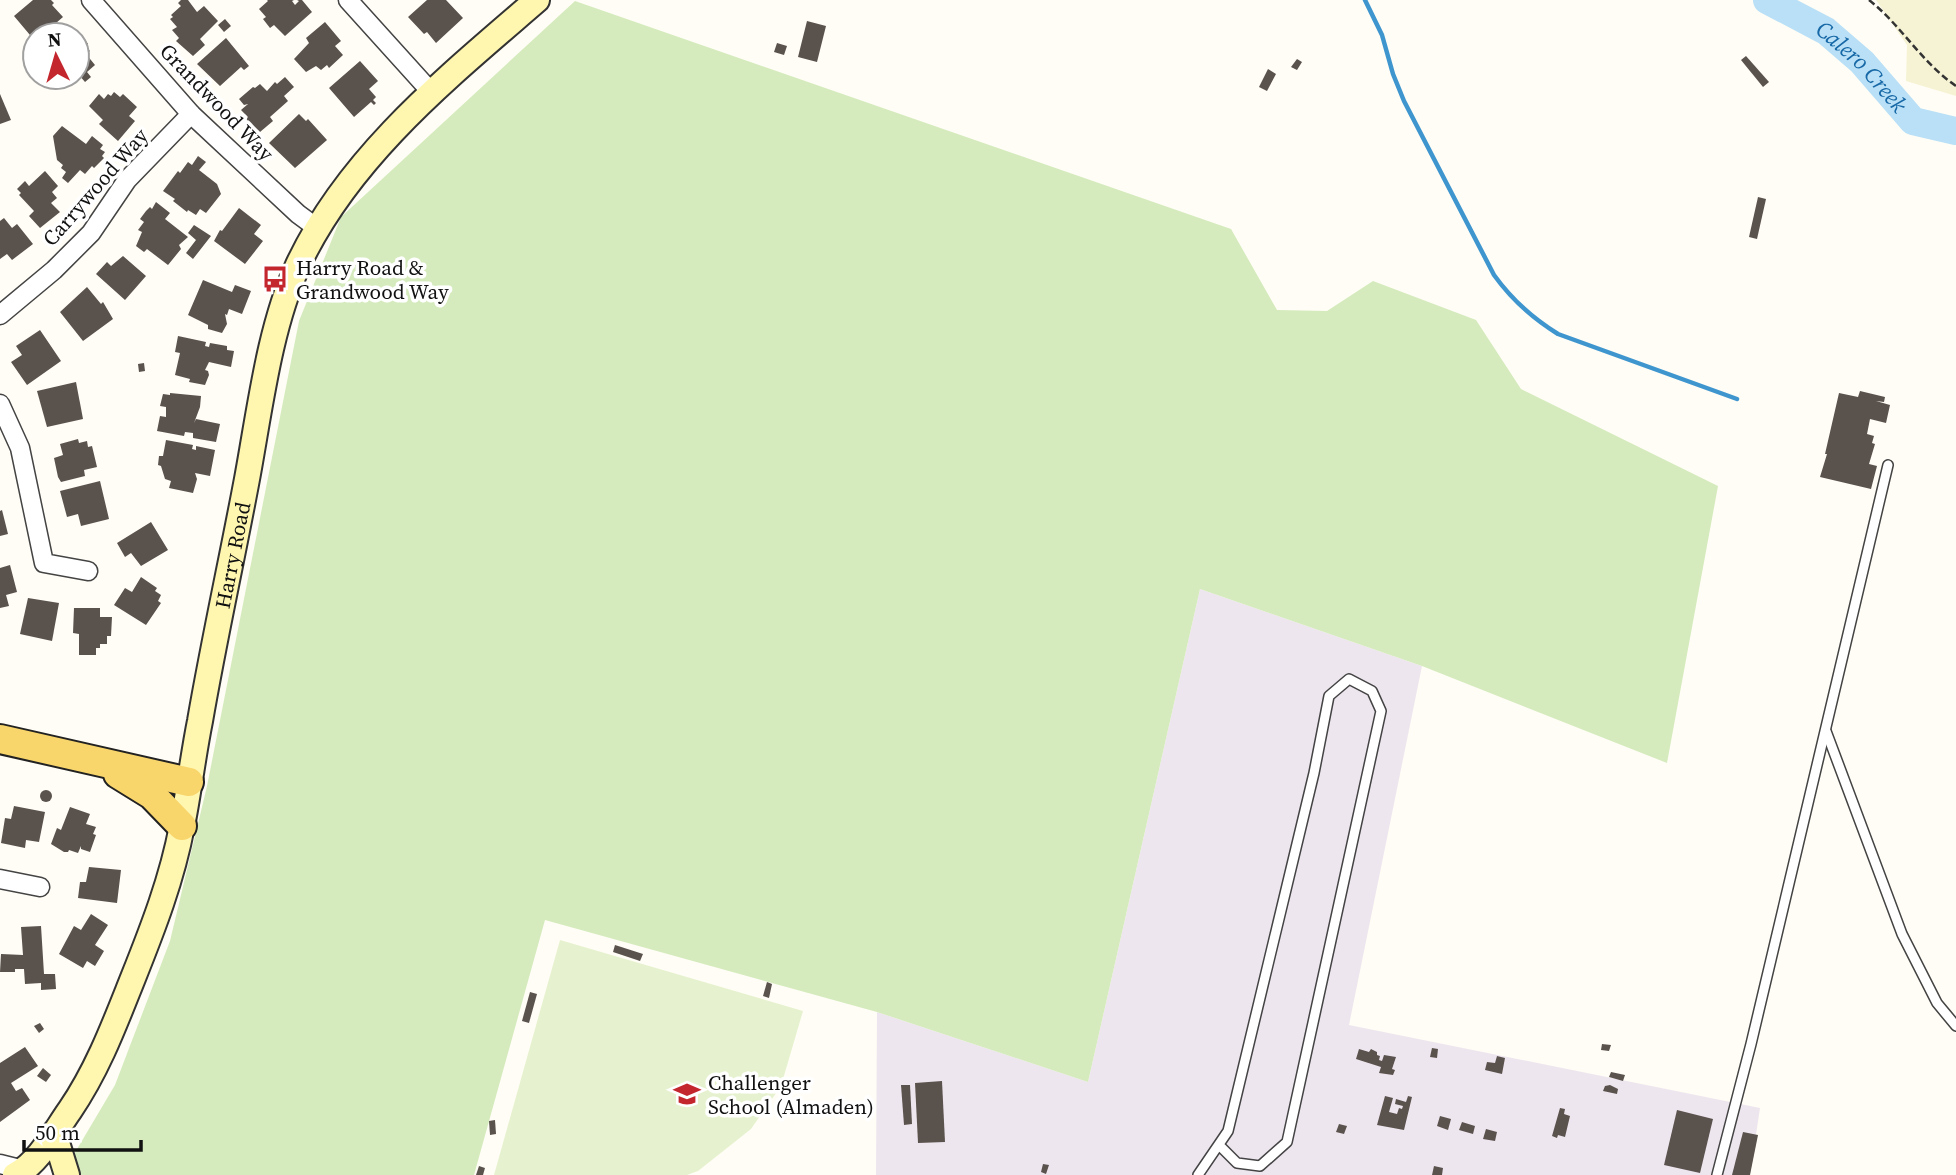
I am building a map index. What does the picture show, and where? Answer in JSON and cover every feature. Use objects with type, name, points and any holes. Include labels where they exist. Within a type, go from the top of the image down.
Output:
[{"type":"main road","points":[[0,739],[189,782]]},
{"type":"main road","points":[[105,764],[152,796],[182,826]]},
{"type":"street","name":"Grandwood Way","points":[[91,0],[191,114],[298,214],[317,228]]},
{"type":"street","points":[[348,0],[432,93]]},
{"type":"street","name":"Harry Road","points":[[24,1174],[78,1098],[103,1053],[166,892],[182,826],[260,406],[279,318],[297,268],[317,228],[354,175],[432,93],[537,0]]},
{"type":"street","name":"Carrywood Way","points":[[0,315],[54,270],[91,233],[127,180],[191,114]]},
{"type":"street","points":[[0,404],[20,448],[44,563],[88,570]]},
{"type":"street","points":[[0,879],[40,887]]},
{"type":"street","points":[[54,1133],[67,1175]]},
{"type":"street","points":[[0,1164],[24,1174]]},
{"type":"lane","points":[[1717,1175],[1751,1044],[1888,465]]},
{"type":"lane","points":[[1198,1175],[1228,1131],[1314,773],[1329,696],[1349,679],[1372,691],[1381,710],[1287,1142],[1261,1166],[1237,1163],[1219,1145]]},
{"type":"lane","points":[[1826,730],[1902,934],[1937,1003],[1956,1026]]},
{"type":"path","points":[[1869,0],[1923,58],[1956,86]]},
{"type":"shaded area","points":[[1876,0],[1956,0],[1956,96],[1906,81],[1907,45]]},
{"type":"shaded area","points":[[1200,589],[1422,666],[1349,1025],[1760,1108],[1750,1175],[876,1175],[877,1012],[1088,1082]]},
{"type":"green space","points":[[575,1],[1231,229],[1277,310],[1327,311],[1373,281],[1476,320],[1521,389],[1718,486],[1667,763],[1422,666],[1200,589],[1088,1082],[877,1012],[545,920],[474,1175],[81,1175],[67,1166],[115,1085],[170,941],[207,786],[299,321],[341,217]]},
{"type":"green space","name":"Challenger School (Almaden)","points":[[560,940],[803,1011],[781,1086],[751,1129],[698,1171],[687,1175],[494,1175]]},
{"type":"building","points":[[33,0],[51,0],[63,17],[58,21],[21,21],[21,24],[14,16]]},
{"type":"building","points":[[188,0],[197,12],[204,6],[218,21],[200,39],[205,45],[193,56],[176,41],[179,38],[172,30],[177,27],[170,19],[173,17],[171,15],[181,6],[178,3]]},
{"type":"building","points":[[267,0],[294,0],[292,1],[295,5],[299,1],[297,0],[302,0],[312,12],[285,36],[274,25],[270,28],[263,19],[266,17],[259,9]]},
{"type":"building","points":[[427,0],[446,0],[463,18],[436,43],[408,17]]},
{"type":"building","points":[[225,19],[231,26],[224,32],[218,25]]},
{"type":"building","points":[[807,21],[826,26],[817,62],[798,57]]},
{"type":"building","points":[[325,22],[341,41],[335,46],[343,55],[329,68],[327,65],[321,70],[316,66],[306,72],[294,59],[309,43],[306,38]]},
{"type":"building","points":[[226,38],[249,66],[244,70],[241,67],[220,86],[197,64]]},
{"type":"building","points":[[777,43],[787,46],[784,55],[774,52]]},
{"type":"building","points":[[1746,56],[1769,82],[1763,87],[1741,60]]},
{"type":"building","points":[[1297,59],[1302,62],[1297,70],[1291,67]]},
{"type":"building","points":[[360,61],[378,81],[369,89],[376,97],[373,100],[376,103],[374,105],[371,102],[354,117],[329,88]]},
{"type":"building","points":[[1268,69],[1276,74],[1267,91],[1259,87]]},
{"type":"building","points":[[285,77],[294,87],[284,96],[288,101],[270,117],[273,121],[260,132],[248,122],[248,117],[241,110],[248,104],[244,105],[239,99],[260,84],[267,91],[275,82],[277,84]]},
{"type":"building","points":[[114,92],[120,97],[123,94],[137,107],[129,116],[135,121],[118,141],[99,124],[103,120],[89,106],[99,94],[104,99]]},
{"type":"building","points":[[0,94],[11,120],[0,124]]},
{"type":"building","points":[[299,114],[306,121],[308,119],[327,140],[295,168],[269,143]]},
{"type":"building","points":[[62,126],[86,144],[92,136],[103,145],[100,149],[105,152],[102,156],[104,158],[94,168],[92,166],[85,174],[80,170],[68,183],[62,178],[66,172],[57,160],[53,136]]},
{"type":"building","points":[[198,156],[206,162],[199,170],[217,184],[221,194],[206,213],[200,209],[196,215],[188,210],[187,212],[163,191],[178,171],[180,173],[188,162],[192,165]]},
{"type":"building","points":[[45,171],[58,186],[52,192],[57,198],[51,203],[60,212],[40,228],[29,216],[34,211],[17,189],[25,181],[29,186]]},
{"type":"building","points":[[1758,197],[1766,199],[1757,239],[1749,237]]},
{"type":"building","points":[[156,202],[170,213],[165,219],[188,237],[179,245],[181,249],[168,265],[147,249],[144,252],[136,246],[142,232],[138,230],[144,222],[140,219]]},
{"type":"building","points":[[239,208],[261,225],[254,234],[263,241],[245,264],[214,241]]},
{"type":"building","points":[[4,218],[12,228],[17,224],[33,244],[12,260],[7,254],[0,259],[0,221]]},
{"type":"building","points":[[194,225],[211,236],[193,259],[186,253],[196,240],[188,233]]},
{"type":"building","points":[[123,256],[146,276],[125,300],[96,274],[107,262],[111,266]]},
{"type":"building","points":[[203,280],[232,292],[235,285],[251,291],[242,314],[229,309],[227,315],[225,314],[227,324],[222,333],[208,329],[208,325],[188,315]]},
{"type":"building","points":[[87,287],[101,304],[103,302],[113,319],[83,341],[60,312]]},
{"type":"building","points":[[40,330],[61,361],[27,385],[11,362],[22,355],[16,346]]},
{"type":"building","points":[[178,336],[206,342],[205,346],[209,347],[210,343],[227,346],[227,350],[234,351],[231,367],[209,362],[205,370],[209,375],[205,385],[189,382],[190,379],[175,375],[180,353],[175,352]]},
{"type":"building","points":[[144,363],[145,371],[139,372],[138,364]]},
{"type":"building","points":[[76,382],[83,419],[47,427],[37,391]]},
{"type":"building","points":[[1860,391],[1885,397],[1884,402],[1876,401],[1890,405],[1886,423],[1870,419],[1867,434],[1874,436],[1872,443],[1875,444],[1869,464],[1877,466],[1871,489],[1820,477],[1839,393],[1858,397]]},
{"type":"building","points":[[163,394],[201,396],[194,423],[196,419],[220,424],[216,442],[193,438],[193,433],[185,432],[184,436],[157,431],[160,416],[166,417],[166,407],[160,406]]},
{"type":"building","points":[[78,439],[79,443],[87,441],[88,447],[92,446],[97,467],[84,470],[85,476],[61,482],[54,458],[63,455],[60,444]]},
{"type":"building","points":[[166,440],[193,445],[192,449],[196,450],[196,446],[215,450],[210,476],[195,473],[197,479],[193,493],[169,488],[171,481],[165,479],[161,466],[158,465]]},
{"type":"building","points":[[100,481],[109,519],[81,526],[78,514],[67,517],[60,491]]},
{"type":"building","points":[[2,510],[8,534],[0,536],[0,511]]},
{"type":"building","points":[[151,522],[168,550],[141,566],[131,553],[125,557],[117,543]]},
{"type":"building","points":[[10,565],[17,592],[6,595],[9,606],[0,608],[0,568]]},
{"type":"building","points":[[141,577],[157,588],[155,591],[161,595],[158,601],[161,603],[146,625],[114,605],[125,588],[132,592]]},
{"type":"building","points":[[28,598],[59,603],[52,641],[20,634]]},
{"type":"building","points":[[74,608],[100,608],[100,617],[112,617],[111,636],[107,636],[107,644],[100,644],[100,648],[96,648],[96,655],[79,655],[79,634],[73,633]]},
{"type":"building","points":[[46,790],[52,796],[46,802],[40,796]]},
{"type":"building","points":[[14,806],[45,812],[39,842],[26,840],[25,848],[1,843],[5,818],[11,819]]},
{"type":"building","points":[[70,807],[90,814],[86,824],[96,827],[90,852],[81,849],[81,846],[78,853],[69,850],[64,852],[51,844],[57,828],[61,830]]},
{"type":"building","points":[[89,867],[121,870],[117,903],[78,898],[80,882],[86,882]]},
{"type":"building","points":[[91,914],[108,925],[95,945],[104,951],[95,966],[87,961],[83,968],[59,954],[74,926],[81,930]]},
{"type":"building","points":[[41,926],[44,974],[55,974],[56,989],[41,990],[41,983],[25,984],[24,969],[0,972],[1,954],[23,955],[21,927]]},
{"type":"building","points":[[615,945],[643,954],[640,961],[613,952]]},
{"type":"building","points":[[767,982],[772,984],[769,998],[763,996]]},
{"type":"building","points":[[530,992],[537,994],[529,1023],[522,1021]]},
{"type":"building","points":[[40,1023],[44,1029],[39,1033],[34,1026]]},
{"type":"building","points":[[1602,1044],[1611,1045],[1609,1051],[1601,1050]]},
{"type":"building","points":[[25,1047],[38,1066],[11,1083],[16,1091],[22,1088],[30,1100],[0,1122],[0,1063]]},
{"type":"building","points":[[1432,1048],[1438,1049],[1437,1058],[1430,1057]]},
{"type":"building","points":[[1359,1049],[1377,1052],[1379,1060],[1382,1061],[1384,1055],[1396,1057],[1393,1075],[1379,1073],[1381,1067],[1356,1059]]},
{"type":"building","points":[[1497,1056],[1505,1058],[1502,1074],[1485,1070],[1487,1062],[1495,1063]]},
{"type":"building","points":[[43,1068],[51,1075],[46,1082],[37,1076]]},
{"type":"building","points":[[1611,1072],[1625,1075],[1623,1081],[1609,1077]]},
{"type":"building","points":[[942,1081],[945,1142],[918,1143],[915,1083]]},
{"type":"building","points":[[901,1085],[910,1085],[912,1124],[904,1125]]},
{"type":"building","points":[[1605,1086],[1618,1089],[1617,1094],[1603,1091]]},
{"type":"building","points":[[1385,1096],[1393,1098],[1389,1112],[1397,1114],[1403,1106],[1395,1104],[1396,1099],[1406,1102],[1408,1096],[1412,1097],[1404,1130],[1377,1125]]},
{"type":"building","points":[[1560,1108],[1565,1109],[1564,1114],[1570,1116],[1565,1137],[1558,1135],[1557,1138],[1552,1136]]},
{"type":"building","points":[[1677,1110],[1713,1119],[1700,1173],[1664,1165]]},
{"type":"building","points":[[1440,1116],[1451,1119],[1448,1130],[1437,1126]]},
{"type":"building","points":[[495,1120],[496,1134],[490,1135],[489,1121]]},
{"type":"building","points":[[1462,1122],[1475,1126],[1473,1134],[1459,1130]]},
{"type":"building","points":[[1339,1124],[1347,1126],[1344,1134],[1336,1132]]},
{"type":"building","points":[[1486,1129],[1497,1132],[1495,1141],[1483,1139]]},
{"type":"building","points":[[1743,1132],[1758,1135],[1750,1175],[1732,1175]]},
{"type":"building","points":[[1043,1164],[1049,1165],[1046,1174],[1041,1172]]},
{"type":"building","points":[[479,1166],[485,1168],[483,1175],[476,1175]]},
{"type":"building","points":[[1434,1166],[1443,1168],[1442,1175],[1432,1175]]},
{"type":"waterway","points":[[1365,0],[1382,35],[1404,101],[1494,275],[1515,300],[1558,334],[1737,399]]},
{"type":"waterway","name":"Calero Creek","points":[[1767,0],[1826,31],[1862,62],[1913,121],[1956,131]]},
{"type":"place","name":"Harry Road & Grandwood Way","points":[[275,279]]},
{"type":"place","name":"Challenger School (Almaden)","points":[[687,1094]]}]
